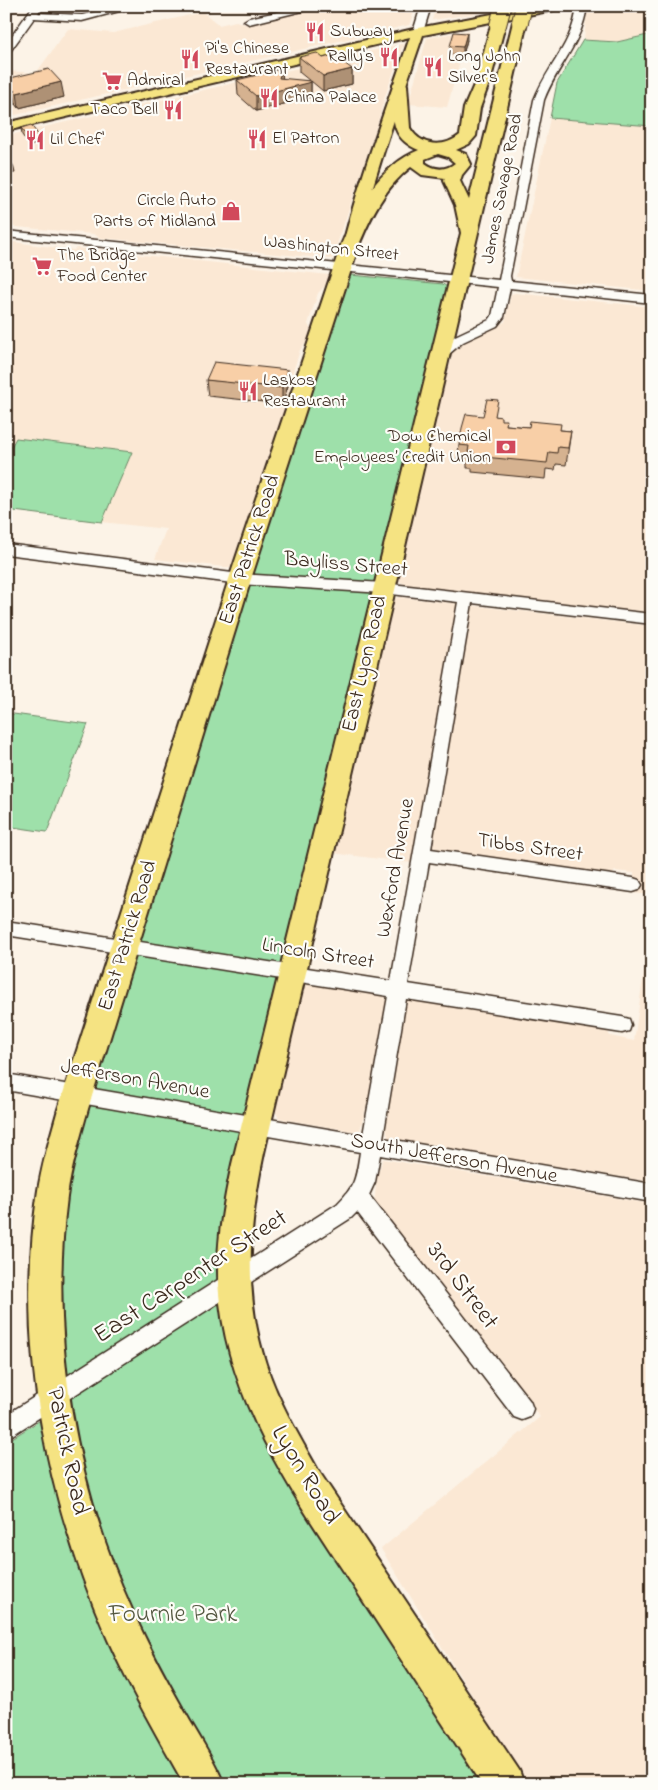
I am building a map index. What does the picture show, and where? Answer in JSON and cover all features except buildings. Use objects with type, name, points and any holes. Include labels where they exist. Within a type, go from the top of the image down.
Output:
[{"type":"highway","points":[[459,168],[444,173],[425,171],[418,167],[416,163],[417,158],[428,152],[457,144],[468,136],[472,108],[485,74],[503,6]]},
{"type":"highway","name":"East Lyon Road","points":[[256,1126],[438,357],[470,233],[524,6]]},
{"type":"highway","points":[[400,85],[396,112],[402,130],[408,138],[428,152]]},
{"type":"highway","points":[[350,245],[361,220],[379,190],[400,169],[428,152],[449,152],[460,157],[463,162],[453,176],[453,183],[463,205],[470,233]]},
{"type":"highway","name":"East Patrick Road","points":[[78,1095],[240,579],[350,245]]},
{"type":"highway","name":"Patrick Road","points":[[78,1095],[59,1162],[47,1241],[45,1287],[46,1335],[58,1431],[68,1478],[98,1571],[121,1627],[146,1678],[205,1784]]},
{"type":"highway","name":"Lyon Road","points":[[256,1126],[242,1186],[235,1234],[234,1282],[237,1316],[247,1358],[262,1401],[306,1482],[505,1784]]},
{"type":"main road","points":[[6,127],[418,32],[554,6]]},
{"type":"main road","points":[[400,85],[418,32]]},
{"type":"main road","name":"East Patrick Road","points":[[350,245],[362,197],[396,112]]},
{"type":"street","points":[[6,51],[18,27],[32,15],[38,6]]},
{"type":"street","points":[[32,15],[82,18],[134,6]]},
{"type":"street","points":[[249,21],[319,6]]},
{"type":"street","points":[[418,32],[426,6]]},
{"type":"street","name":"James Savage Road","points":[[438,357],[459,339],[493,323],[498,317],[505,284],[504,276],[539,100],[546,82],[577,35],[582,6]]},
{"type":"street","name":"Washington Street","points":[[6,234],[652,299]]},
{"type":"street","name":"Bayliss Street","points":[[6,549],[240,579],[383,588],[652,619]]},
{"type":"street","name":"Wexford Avenue","points":[[371,1145],[466,598]]},
{"type":"street","name":"Tibbs Street","points":[[422,854],[633,885]]},
{"type":"street","name":"Lincoln Street","points":[[6,928],[622,1025]]},
{"type":"street","name":"Jefferson Avenue","points":[[6,1082],[256,1126]]},
{"type":"street","name":"South Jefferson Avenue","points":[[256,1126],[652,1193]]},
{"type":"street","name":"East Carpenter Street","points":[[6,1428],[344,1211],[358,1197],[365,1182],[371,1145]]},
{"type":"street","name":"3rd Street","points":[[358,1197],[522,1409]]},
{"type":"shaded area","points":[[328,6],[416,6],[409,25],[6,117],[6,71],[36,73],[68,29],[113,33],[203,12],[219,25],[236,21],[248,25]]},
{"type":"shaded area","points":[[436,6],[481,6],[479,13],[432,20]]},
{"type":"shaded area","points":[[605,6],[652,6],[652,34],[617,42],[584,40],[587,9]]},
{"type":"shaded area","points":[[469,30],[447,107],[408,104],[427,38]]},
{"type":"shaded area","points":[[402,44],[405,45],[402,48],[384,99],[378,123],[332,259],[101,238],[93,234],[6,226],[6,136]]},
{"type":"shaded area","points":[[550,118],[652,126],[652,291],[516,277]]},
{"type":"shaded area","points":[[6,241],[74,250],[76,248],[329,275],[326,285],[318,293],[308,324],[311,330],[308,340],[300,350],[290,381],[294,382],[233,568],[155,559],[166,529],[102,522],[132,452],[16,438],[6,456]]},
{"type":"shaded area","points":[[511,294],[652,307],[652,613],[407,586],[395,578],[437,395],[448,372],[453,349],[463,339],[505,322]]},
{"type":"shaded area","points":[[399,597],[652,626],[652,895],[633,893],[634,873],[615,871],[604,876],[439,851],[431,846],[415,843],[412,863],[332,853],[391,600]]},
{"type":"shaded area","points":[[652,917],[652,1182],[393,1140],[388,1137],[386,1128],[388,1099],[405,1002],[409,999],[607,1030],[610,1036],[634,1041]]},
{"type":"shaded area","points":[[317,984],[372,992],[385,996],[387,1006],[372,1087],[360,1130],[352,1131],[287,1120],[279,1118],[274,1109],[300,991],[306,985]]},
{"type":"shaded area","points":[[383,1159],[652,1204],[652,1784],[527,1784],[381,1549],[540,1417],[374,1204],[377,1176]]},
{"type":"green space","points":[[652,34],[652,126],[550,118],[557,83],[583,40],[617,42]]},
{"type":"green space","name":"Fournie Park","points":[[351,275],[443,284],[447,287],[235,1156],[222,1316],[236,1374],[255,1424],[279,1467],[483,1784],[6,1784],[6,1442],[64,1405],[59,1344],[62,1219],[81,1119],[347,277]]},
{"type":"green space","points":[[16,438],[132,452],[102,522],[6,510],[6,456]]},
{"type":"green space","points":[[6,713],[88,724],[47,832],[6,826]]},
{"type":"place","name":"Subway","points":[[315,32]]},
{"type":"place","name":"Rally's","points":[[389,57]]},
{"type":"place","name":"Pi's Chinese Restaurant","points":[[190,59]]},
{"type":"place","name":"Long John Silver's","points":[[433,67]]},
{"type":"place","name":"Admiral","points":[[112,81]]},
{"type":"place","name":"China Palace","points":[[269,98]]},
{"type":"place","name":"Taco Bell","points":[[173,110]]},
{"type":"place","name":"El Patron","points":[[257,139]]},
{"type":"place","name":"Lil Chef'","points":[[35,140]]},
{"type":"place","name":"Circle Auto Parts of Midland","points":[[231,211]]},
{"type":"place","name":"The Bridge Food Center","points":[[42,266]]},
{"type":"place","name":"Laskos Restaurant","points":[[248,391]]},
{"type":"place","name":"Dow Chemical Employees’ Credit Union","points":[[506,447]]}]
